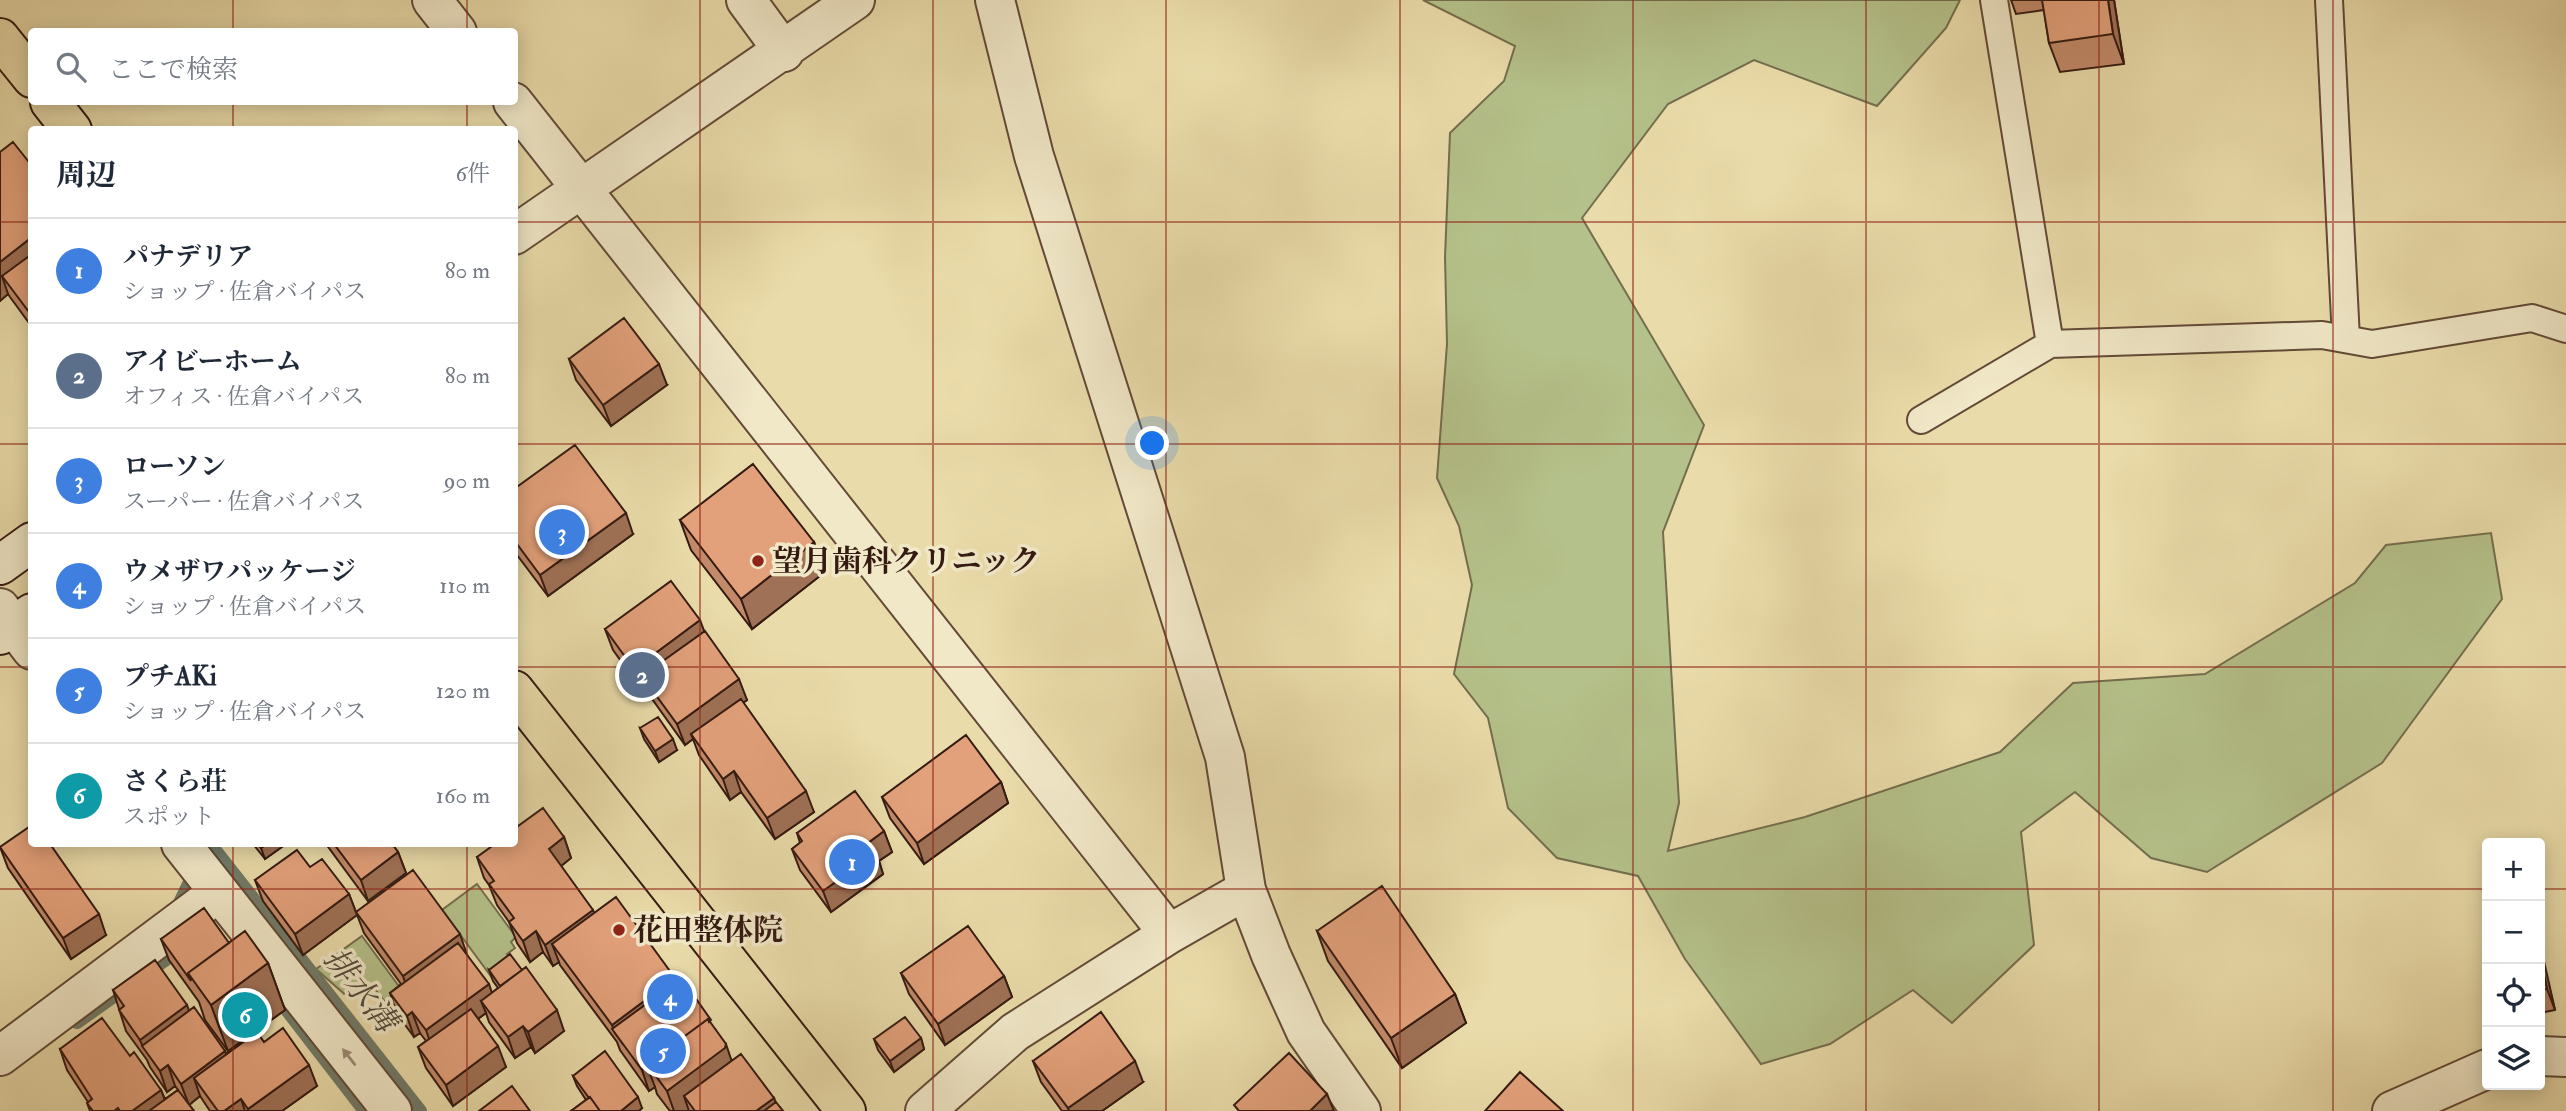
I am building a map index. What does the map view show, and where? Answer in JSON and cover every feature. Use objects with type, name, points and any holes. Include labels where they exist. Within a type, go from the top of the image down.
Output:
[{"type":"highway","points":[[0,38],[28,73]]},
{"type":"highway","points":[[52,105],[69,126]]},
{"type":"highway","points":[[518,695],[846,1111]]},
{"type":"street","points":[[432,0],[454,28]]},
{"type":"street","points":[[746,0],[784,52]]},
{"type":"street","points":[[518,232],[784,52],[855,0]]},
{"type":"street","points":[[995,0],[1034,156],[1224,757],[1246,890],[1270,955],[1306,1032],[1361,1111]]},
{"type":"street","points":[[515,105],[1169,934]]},
{"type":"street","points":[[0,565],[28,545]]},
{"type":"street","points":[[183,847],[392,1111]]},
{"type":"street","points":[[925,1111],[1015,1031],[1169,934],[1246,890]]},
{"type":"street","points":[[0,1056],[219,891]]},
{"type":"street","points":[[2545,1056],[2566,1057]]},
{"type":"street","points":[[2392,1111],[2482,1071]]},
{"type":"lane","points":[[1994,0],[2050,344]]},
{"type":"lane","points":[[2329,0],[2346,339]]},
{"type":"lane","points":[[1921,420],[2050,344],[2322,335],[2372,344],[2532,318],[2566,329]]},
{"type":"green space","points":[[1423,0],[1960,0],[1946,28],[1877,106],[1754,60],[1668,104],[1582,218],[1704,425],[1663,532],[1679,803],[1668,851],[1805,817],[2000,752],[2073,683],[2205,674],[2355,583],[2386,545],[2491,533],[2502,599],[2382,763],[2207,872],[2151,858],[2075,792],[2021,832],[2034,945],[1952,1023],[1913,990],[1830,1044],[1761,1064],[1685,959],[1638,876],[1557,858],[1508,808],[1488,718],[1454,674],[1472,585],[1459,526],[1437,478],[1447,344],[1445,257],[1450,133],[1504,81],[1515,46]]},
{"type":"green space","points":[[477,884],[516,937],[511,942],[515,948],[507,954],[513,964],[493,979],[442,910]]},
{"type":"green space","points":[[362,936],[409,1000],[393,1012],[371,984],[350,999],[316,969]]},
{"type":"building","points":[[2042,0],[2108,0],[2113,34],[2049,43]]},
{"type":"building","points":[[13,142],[28,161],[28,240],[0,262],[0,152]]},
{"type":"building","points":[[28,257],[28,311],[2,276]]},
{"type":"building","points":[[624,318],[659,364],[603,405],[569,359]]},
{"type":"building","points":[[575,445],[626,513],[540,575],[518,545],[518,486]]},
{"type":"building","name":"望月歯科クリニック","points":[[753,464],[814,542],[741,599],[680,520]]},
{"type":"building","points":[[671,581],[700,620],[634,669],[605,629]]},
{"type":"building","points":[[705,631],[739,679],[677,724],[642,676]]},
{"type":"building","points":[[741,699],[806,791],[767,818],[734,771],[723,779],[691,734]]},
{"type":"building","points":[[658,717],[673,739],[655,751],[640,728]]},
{"type":"building","points":[[966,735],[1001,782],[917,843],[882,797]]},
{"type":"building","points":[[855,791],[884,831],[868,843],[876,853],[823,891],[792,849],[802,841],[797,833]]},
{"type":"building","points":[[543,808],[564,837],[549,849],[593,910],[545,945],[536,931],[523,941],[509,922],[514,918],[489,884],[494,881],[477,857],[491,847],[518,847],[518,826]]},
{"type":"building","points":[[28,828],[28,847],[52,847],[99,914],[63,938],[0,847]]},
{"type":"building","points":[[336,847],[394,847],[398,852],[361,880]]},
{"type":"building","points":[[297,850],[310,867],[322,859],[349,894],[295,934],[255,880]]},
{"type":"building","points":[[413,870],[460,934],[403,976],[356,912]]},
{"type":"building","points":[[1382,886],[1455,994],[1391,1038],[1317,931]]},
{"type":"building","points":[[616,897],[675,978],[612,1025],[552,944]]},
{"type":"building","points":[[204,908],[229,943],[188,973],[191,981],[161,939]]},
{"type":"building","points":[[968,926],[1004,976],[938,1024],[901,973]]},
{"type":"building","points":[[245,931],[268,963],[211,1005],[188,973]]},
{"type":"building","points":[[458,943],[489,984],[426,1030],[412,1012],[407,1016],[390,993]]},
{"type":"building","points":[[510,954],[522,970],[500,986],[489,970]]},
{"type":"building","points":[[155,960],[187,1005],[140,1040],[119,1010],[124,1006],[113,990]]},
{"type":"building","points":[[526,967],[557,1010],[528,1032],[523,1026],[508,1037],[481,1001]]},
{"type":"building","points":[[664,991],[677,1008],[694,996],[711,1020],[709,1022],[708,1019],[642,1070],[612,1029]]},
{"type":"building","points":[[194,1007],[225,1051],[181,1084],[168,1065],[160,1071],[142,1046]]},
{"type":"building","points":[[471,1009],[498,1046],[446,1085],[418,1047]]},
{"type":"building","points":[[1101,1012],[1135,1061],[1068,1108],[1033,1061]]},
{"type":"building","points":[[905,1017],[921,1038],[890,1061],[874,1039]]},
{"type":"building","points":[[102,1018],[130,1056],[134,1052],[161,1090],[132,1111],[120,1111],[118,1108],[114,1111],[93,1111],[87,1103],[92,1099],[60,1049]]},
{"type":"building","points":[[708,1019],[726,1044],[725,1048],[667,1091],[647,1064]]},
{"type":"building","points":[[283,1028],[309,1065],[248,1109],[241,1099],[224,1111],[218,1111],[194,1078],[257,1032],[264,1042]]},
{"type":"building","points":[[605,1051],[638,1097],[621,1111],[600,1111],[573,1076]]},
{"type":"building","points":[[1289,1053],[1327,1094],[1310,1111],[1239,1111],[1234,1105]]},
{"type":"building","points":[[741,1054],[774,1098],[756,1111],[695,1111],[684,1096]]},
{"type":"building","points":[[1520,1072],[1563,1111],[1485,1111]]},
{"type":"building","points":[[512,1086],[530,1111],[479,1111]]},
{"type":"building","points":[[178,1090],[194,1111],[149,1111]]},
{"type":"building","points":[[590,1097],[600,1111],[571,1111]]},
{"type":"building","points":[[776,1102],[783,1111],[764,1111]]},
{"type":"waterway","name":"排水溝","points":[[212,847],[420,1111]]},
{"type":"waterway","name":"排水溝","points":[[177,909],[190,882]]},
{"type":"waterway","name":"排水溝","points":[[77,1022],[183,947]]},
{"type":"waterway","name":"排水溝","points":[[274,993],[365,1111]]},
{"type":"place","name":"ローソン","points":[[562,532]]},
{"type":"place","name":"望月歯科クリニック","points":[[758,561]]},
{"type":"place","name":"アイビーホーム","points":[[642,675]]},
{"type":"place","name":"パナデリア","points":[[852,862]]},
{"type":"place","name":"花田整体院","points":[[619,930]]},
{"type":"place","name":"ウメザワパッケージ","points":[[670,997]]},
{"type":"place","name":"さくら荘","points":[[245,1015]]},
{"type":"place","name":"プチAKi","points":[[663,1051]]}]
